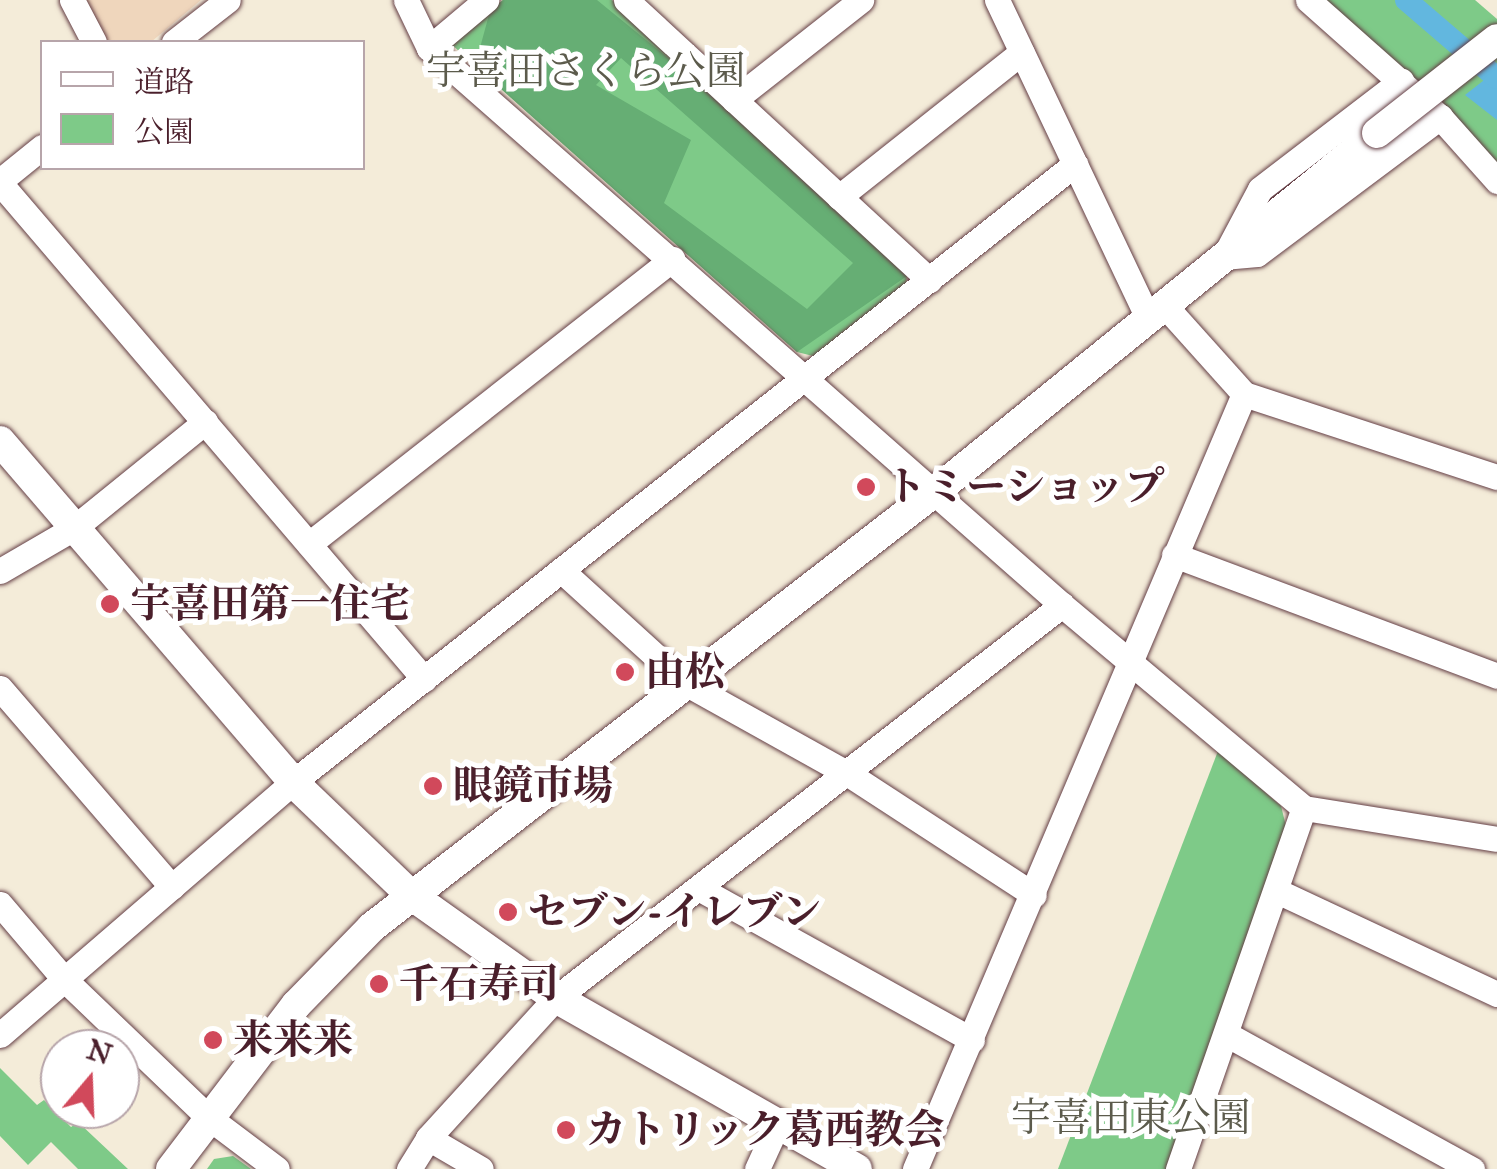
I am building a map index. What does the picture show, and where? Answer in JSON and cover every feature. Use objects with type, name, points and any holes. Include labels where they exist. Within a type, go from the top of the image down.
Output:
[{"type":"street","points":[[72,0],[93,40]]},
{"type":"street","points":[[177,40],[228,0]]},
{"type":"street","points":[[406,0],[429,48],[807,376],[1062,605],[1304,808],[1497,839]]},
{"type":"street","points":[[429,48],[486,0]]},
{"type":"street","points":[[626,0],[929,280]]},
{"type":"street","points":[[734,100],[860,0]]},
{"type":"street","points":[[998,0],[1075,164],[1158,313],[1244,394],[1497,477]]},
{"type":"street","points":[[1308,0],[1440,117],[1497,181]]},
{"type":"street","points":[[172,1169],[296,1005],[411,895],[936,490],[1497,38]]},
{"type":"street","points":[[840,198],[1022,52]]},
{"type":"street","points":[[1223,257],[1260,189],[1401,80]]},
{"type":"street","points":[[1223,257],[1257,254],[1440,117]]},
{"type":"street","points":[[40,149],[0,182],[424,679]]},
{"type":"street","points":[[0,1035],[292,782],[1075,164]]},
{"type":"street","points":[[309,544],[672,259]]},
{"type":"street","points":[[915,1169],[1244,394]]},
{"type":"street","points":[[0,571],[74,528],[205,422]]},
{"type":"street","points":[[0,440],[292,782],[411,895],[556,998],[857,1169]]},
{"type":"street","points":[[1174,556],[1497,676]]},
{"type":"street","points":[[562,570],[685,684],[847,773],[1034,895]]},
{"type":"street","points":[[409,1169],[428,1138],[556,998],[1062,605]]},
{"type":"street","points":[[0,688],[172,886]]},
{"type":"street","points":[[1178,1169],[1304,808]]},
{"type":"street","points":[[700,889],[972,1040]]},
{"type":"street","points":[[1277,891],[1497,994]]},
{"type":"street","points":[[0,904],[64,979],[208,1117],[277,1169]]},
{"type":"street","points":[[1226,1034],[1472,1169]]},
{"type":"street","points":[[758,1169],[778,1122]]},
{"type":"street","points":[[428,1138],[481,1169]]},
{"type":"shaded area","points":[[80,0],[201,0],[153,40],[100,40]]},
{"type":"green space","name":"宇喜田さくら公園","points":[[503,0],[612,0],[907,276],[906,283],[813,356],[797,352],[451,44]]},
{"type":"green space","name":"宇喜田さくら公園","points":[[503,0],[597,0],[722,102],[907,276],[797,352],[475,66],[490,11]],"holes":[[[621,58],[853,263],[807,309],[664,203],[691,140],[596,85]]]},
{"type":"green space","points":[[1314,0],[1475,0],[1497,19],[1497,172]]},
{"type":"green space","name":"宇喜田東公園","points":[[1218,751],[1281,806],[1287,830],[1167,1169],[1058,1169]]},
{"type":"green space","points":[[0,1068],[37,1105],[40,1103],[40,1129],[85,1129],[128,1169],[78,1169],[51,1142],[28,1165],[0,1136]]},
{"type":"green space","points":[[233,1156],[251,1169],[207,1169],[214,1159]]},
{"type":"water","points":[[1497,70],[1497,120],[1465,95]]},
{"type":"waterway","points":[[1406,0],[1497,78]]},
{"type":"place","name":"トミーショップ","points":[[866,487]]},
{"type":"place","name":"宇喜田第一住宅","points":[[110,604]]},
{"type":"place","name":"由松","points":[[625,672]]},
{"type":"place","name":"眼鏡市場","points":[[433,786]]},
{"type":"place","name":"セブン-イレブン","points":[[508,912]]},
{"type":"place","name":"千石寿司","points":[[379,984]]},
{"type":"place","name":"来来来","points":[[213,1040]]},
{"type":"place","name":"カトリック葛西教会","points":[[566,1130]]}]
